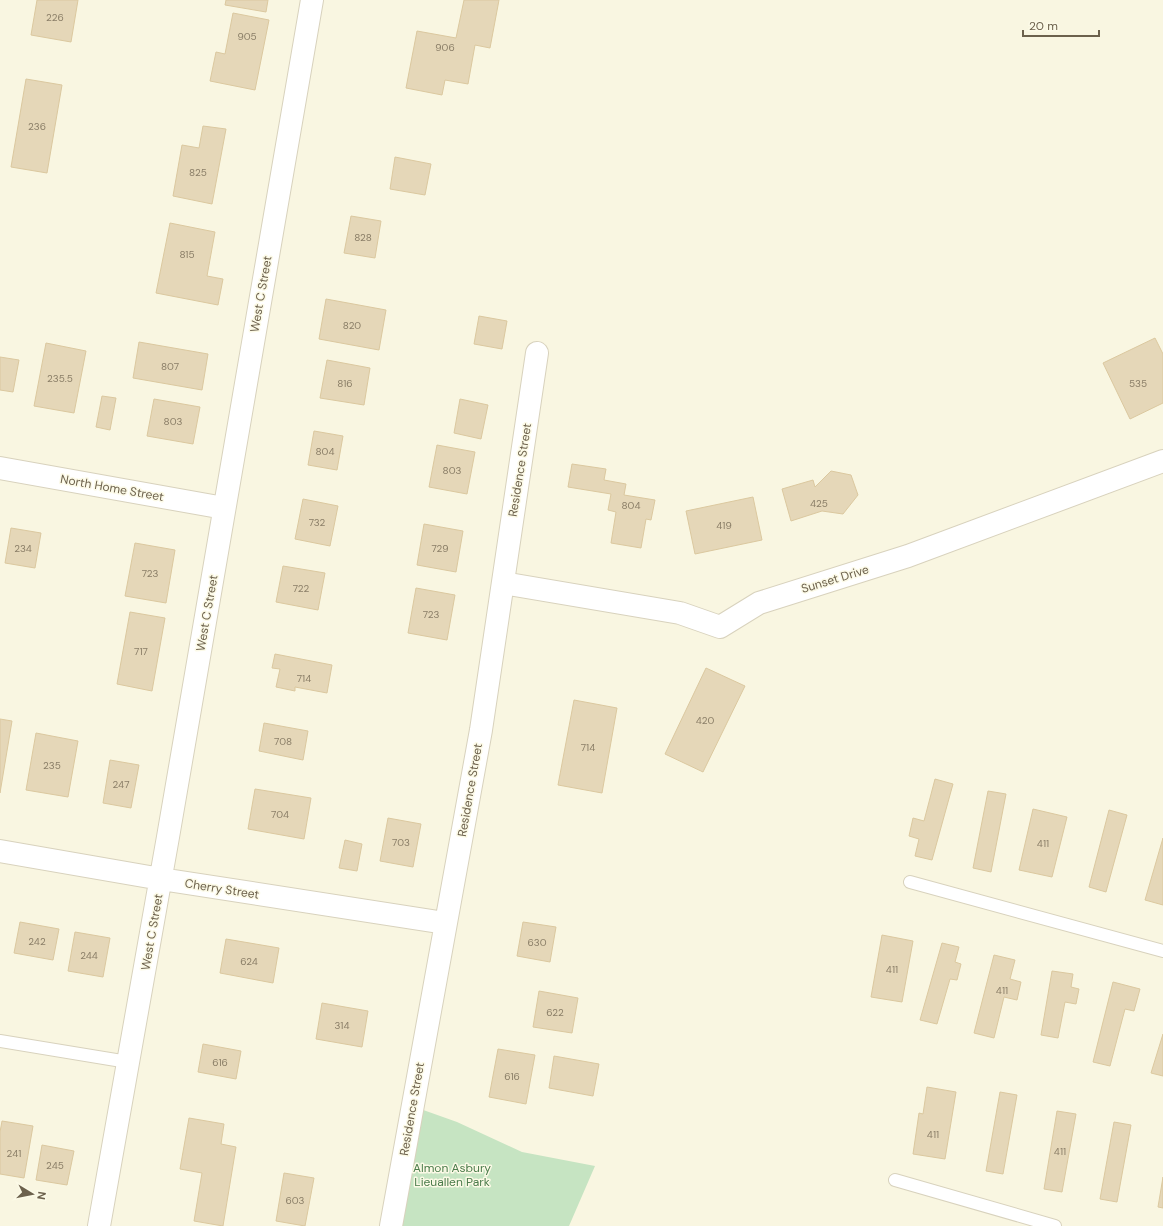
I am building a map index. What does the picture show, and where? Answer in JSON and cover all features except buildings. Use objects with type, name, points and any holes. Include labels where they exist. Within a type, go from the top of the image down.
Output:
[{"type":"street","name":"West C Street","points":[[99,1226],[161,879],[312,0]]},
{"type":"street","name":"Residence Street","points":[[390,1226],[481,730],[537,353]]},
{"type":"street","name":"Sunset Drive","points":[[503,583],[680,613],[720,627],[759,603],[908,556],[1163,461]]},
{"type":"street","name":"North Home Street","points":[[0,468],[224,508]]},
{"type":"street","name":"Cherry Street","points":[[0,851],[161,879],[445,923]]},
{"type":"lane","points":[[910,882],[1163,951]]},
{"type":"lane","points":[[0,1041],[128,1062]]},
{"type":"lane","points":[[895,1180],[1055,1226]]},
{"type":"green space","name":"Almon Asbury Lieuallen Park","points":[[412,1106],[457,1122],[522,1152],[595,1166],[569,1226],[390,1226]]}]
